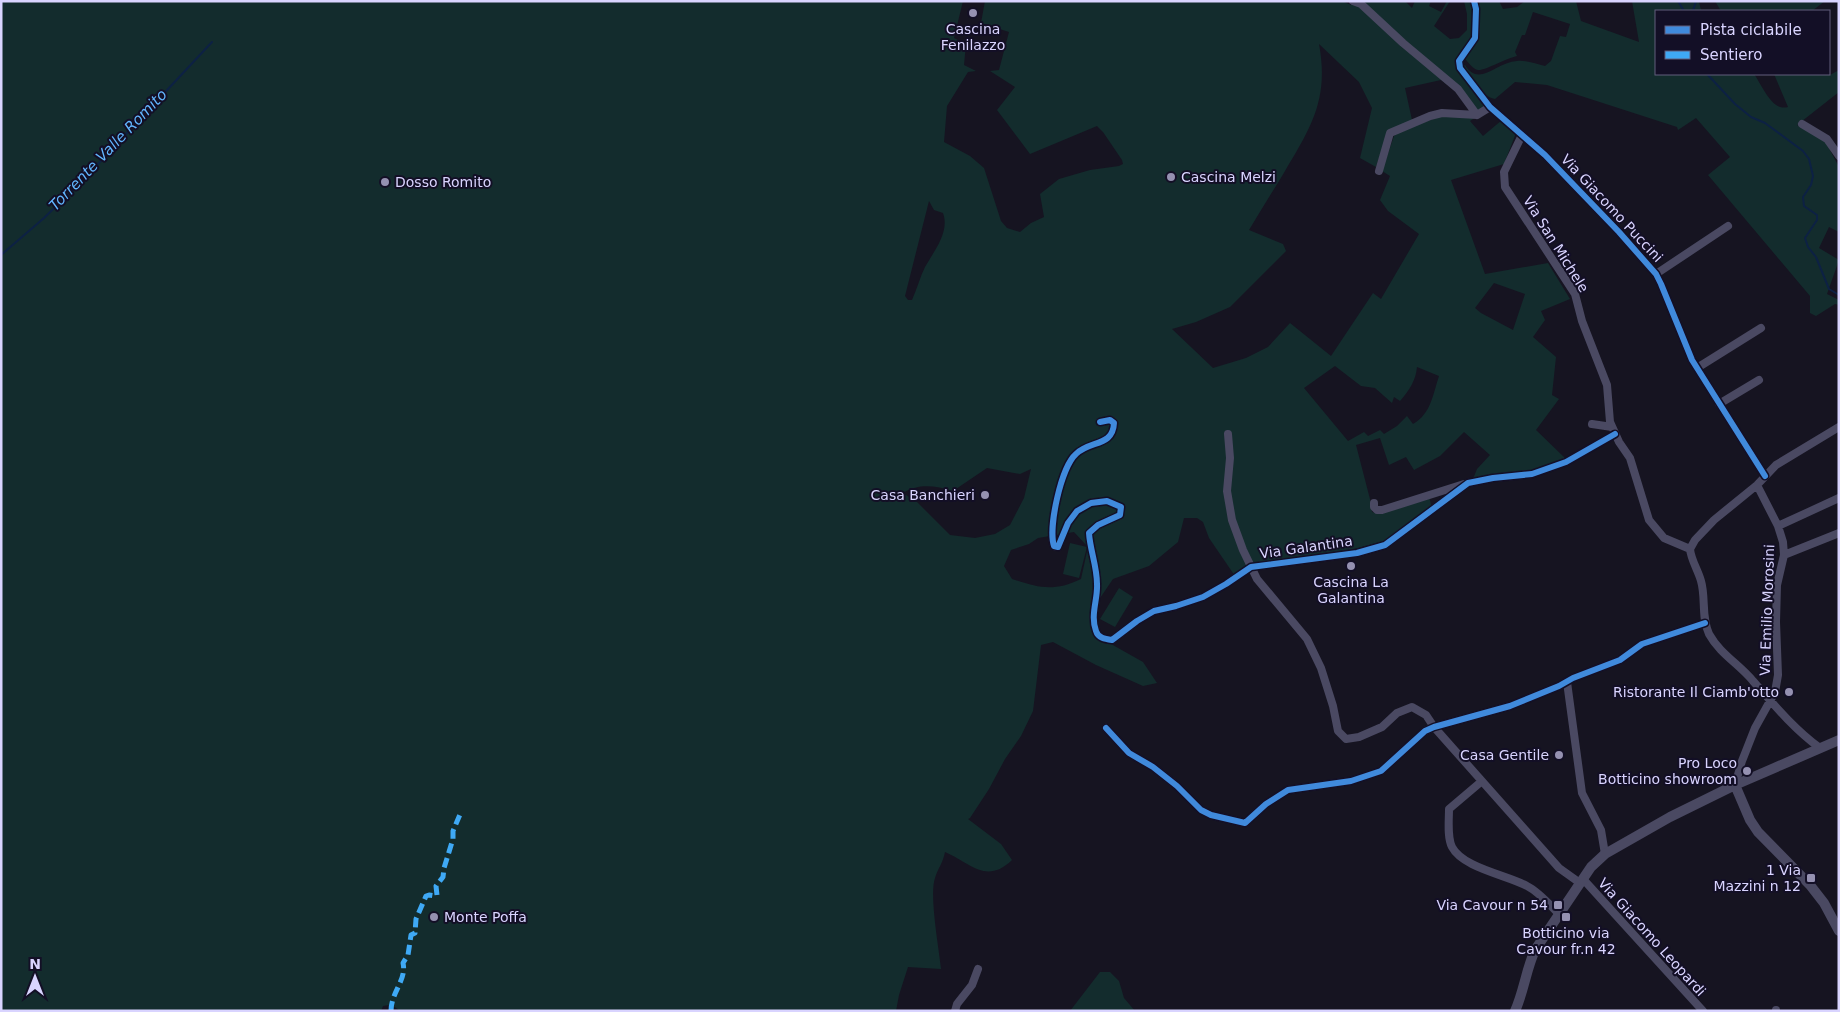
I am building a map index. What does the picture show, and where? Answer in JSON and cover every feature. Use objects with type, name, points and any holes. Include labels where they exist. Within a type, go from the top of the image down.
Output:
[{"type":"street","points":[[1353,1],[1361,4],[1403,43],[1458,89],[1477,115]]},
{"type":"street","name":"Via Giacomo Puccini","points":[[1474,1],[1476,9],[1475,38],[1459,61],[1460,68],[1490,107],[1545,155],[1656,274],[1692,360],[1765,476]]},
{"type":"street","points":[[1379,171],[1390,133],[1430,116],[1442,113],[1477,115],[1490,107]]},
{"type":"street","points":[[1802,124],[1827,139],[1839,156]]},
{"type":"street","name":"Via San Michele","points":[[1522,135],[1504,172],[1505,187],[1575,294],[1582,321],[1607,385],[1610,422],[1630,458],[1649,520],[1664,538],[1690,549]]},
{"type":"street","name":"Via Giacomo Puccini","points":[[1656,274],[1728,226]]},
{"type":"street","points":[[1697,368],[1761,328]]},
{"type":"street","points":[[1719,404],[1759,380]]},
{"type":"street","name":"Via Galantina","points":[[1100,422],[1110,420],[1114,423],[1114,430],[1109,439],[1081,449],[1067,466],[1054,512],[1052,538],[1054,546],[1058,547],[1068,523],[1077,511],[1090,503],[1107,501],[1121,506],[1120,515],[1098,525],[1090,533],[1090,548],[1098,585],[1094,613],[1096,632],[1103,639],[1112,640],[1154,611],[1203,597],[1251,567],[1357,553],[1385,545],[1468,483]]},
{"type":"street","points":[[1592,424],[1614,430]]},
{"type":"street","points":[[1820,748],[1807,739],[1753,680],[1715,644],[1708,632],[1701,580],[1690,549],[1695,540],[1714,520],[1757,486],[1782,460],[1839,428]]},
{"type":"street","name":"Via Galantina","points":[[1374,503],[1374,508],[1382,510],[1453,486],[1493,478],[1532,474],[1566,462],[1614,430]]},
{"type":"street","points":[[1228,434],[1230,458],[1227,491],[1232,520],[1251,567]]},
{"type":"street","name":"Via Emilio Morosini","points":[[1735,785],[1755,728],[1775,692],[1778,675],[1777,594],[1784,555],[1783,542],[1778,526],[1757,486]]},
{"type":"street","points":[[1778,526],[1839,498]]},
{"type":"street","points":[[1784,555],[1839,533]]},
{"type":"street","name":"Via Giacomo Leopardi","points":[[1251,567],[1257,579],[1307,639],[1321,668],[1333,706],[1338,731],[1346,739],[1359,737],[1382,727],[1396,713],[1412,707],[1426,715],[1434,727],[1559,868],[1582,881],[1703,1011]]},
{"type":"street","points":[[1106,728],[1129,753],[1153,767],[1177,786],[1201,810],[1211,815],[1245,823],[1266,804],[1288,790],[1351,781],[1380,771],[1425,731],[1510,706],[1573,678],[1620,660],[1642,644],[1706,623]]},
{"type":"street","points":[[1567,682],[1582,793],[1601,830],[1605,854]]},
{"type":"street","points":[[1515,1011],[1535,950],[1591,867],[1605,854],[1670,817],[1735,785],[1839,740]]},
{"type":"street","points":[[1482,781],[1449,809],[1449,830],[1452,847],[1461,858],[1473,865],[1504,875],[1529,886],[1559,914]]},
{"type":"street","points":[[1735,785],[1750,820],[1758,832],[1810,884],[1824,903],[1839,931]]},
{"type":"street","points":[[955,1011],[957,1004],[972,986],[978,969]]},
{"type":"green space","points":[[1,1],[963,1],[954,38],[966,44],[964,65],[976,71],[968,72],[947,106],[944,142],[970,156],[984,168],[1001,221],[1007,228],[1020,232],[1031,223],[1044,217],[1040,194],[1059,179],[1090,170],[1123,164],[1103,132],[1097,126],[1030,154],[997,110],[1015,87],[990,71],[999,70],[1009,32],[981,23],[985,1],[1342,1],[1351,5],[1351,1],[1405,1],[1412,8],[1415,1],[1431,1],[1429,6],[1441,12],[1447,1],[1450,1],[1434,26],[1450,39],[1459,38],[1467,30],[1467,14],[1464,1],[1499,1],[1503,9],[1517,7],[1525,1],[1576,1],[1581,21],[1639,42],[1632,1],[1699,1],[1701,10],[1655,10],[1655,75],[1755,75],[1772,102],[1782,107],[1788,107],[1774,75],[1830,75],[1839,70],[1839,92],[1797,125],[1825,141],[1839,167],[1839,232],[1829,227],[1819,248],[1839,260],[1827,294],[1839,300],[1839,305],[1835,304],[1816,316],[1810,313],[1810,296],[1708,175],[1730,157],[1696,118],[1678,130],[1677,127],[1547,85],[1515,82],[1495,99],[1480,90],[1463,66],[1465,65],[1476,74],[1482,74],[1509,62],[1528,62],[1545,66],[1551,61],[1560,36],[1566,37],[1570,24],[1533,12],[1525,35],[1522,35],[1515,52],[1517,56],[1481,70],[1474,68],[1465,59],[1468,50],[1464,50],[1456,58],[1456,66],[1485,108],[1477,113],[1457,92],[1441,80],[1405,88],[1412,120],[1388,131],[1376,167],[1360,158],[1372,108],[1359,82],[1319,44],[1322,80],[1316,111],[1303,140],[1249,230],[1283,244],[1286,251],[1230,307],[1196,322],[1172,329],[1213,368],[1246,358],[1268,347],[1290,323],[1331,356],[1373,293],[1381,299],[1419,234],[1388,211],[1380,200],[1390,176],[1382,171],[1394,136],[1402,130],[1442,116],[1476,117],[1470,121],[1483,136],[1502,120],[1516,133],[1504,164],[1451,180],[1485,274],[1548,263],[1570,299],[1541,311],[1545,320],[1533,337],[1556,357],[1552,395],[1559,399],[1536,430],[1566,459],[1530,471],[1473,479],[1477,469],[1490,455],[1464,432],[1440,456],[1414,470],[1406,457],[1389,465],[1380,438],[1356,445],[1372,512],[1379,514],[1429,496],[1432,509],[1384,541],[1354,549],[1255,563],[1235,576],[1209,538],[1203,522],[1197,518],[1184,518],[1178,542],[1149,566],[1113,579],[1098,601],[1096,637],[1102,642],[1111,644],[1143,662],[1157,683],[1143,686],[1096,665],[1053,642],[1041,645],[1033,711],[1021,736],[1005,759],[989,789],[968,819],[1001,844],[1012,860],[994,871],[986,871],[978,870],[945,852],[933,886],[941,969],[908,967],[896,1011],[400,1011],[388,1005],[383,1006],[381,1011],[1,1011]],"holes":[[[929,201],[934,210],[943,213],[945,220],[943,234],[925,267],[912,300],[908,300],[905,296]],[[1494,283],[1525,294],[1513,330],[1475,308]],[[1335,366],[1361,386],[1375,388],[1392,403],[1394,397],[1400,401],[1412,385],[1417,367],[1439,376],[1428,409],[1419,420],[1413,424],[1407,416],[1397,426],[1384,434],[1380,430],[1368,436],[1364,432],[1348,441],[1304,388]],[[987,468],[1020,474],[1031,469],[1024,498],[1010,525],[995,534],[975,538],[950,535],[917,502],[903,493],[922,487],[934,487],[953,491]],[[1074,532],[1088,547],[1081,579],[1063,586],[1054,587],[1030,585],[1012,579],[1004,566],[1011,550],[1029,544],[1038,538]]]},
{"type":"green space","points":[[1715,1],[1825,1],[1813,10],[1720,10]]},
{"type":"green space","points":[[1070,543],[1087,547],[1079,578],[1063,574]]},
{"type":"green space","points":[[1119,588],[1133,597],[1115,627],[1100,619]]},
{"type":"green space","points":[[1100,972],[1110,972],[1119,981],[1124,998],[1135,1011],[1070,1011]]},
{"type":"waterway","points":[[1678,1],[1683,10]]},
{"type":"waterway","points":[[1693,10],[1696,1]]},
{"type":"waterway","name":"Torrente Valle Romito","points":[[1,255],[44,218],[83,180],[212,42]]},
{"type":"waterway","points":[[1708,75],[1735,104],[1751,117],[1765,123],[1803,151],[1809,159],[1813,176],[1811,185],[1803,197],[1804,206],[1817,215],[1817,220],[1805,238],[1808,247],[1816,257],[1829,289],[1839,295]]},
{"type":"marked path","points":[[391,1011],[393,998],[403,975],[403,963],[408,955],[411,935],[415,933],[416,919],[426,896],[437,895],[436,886],[443,877],[453,839],[453,831],[461,812]]},
{"type":"cycle path","points":[[1474,1],[1476,9],[1475,38],[1459,61],[1460,68],[1490,107],[1545,155],[1619,232],[1656,274],[1692,360],[1765,476]]},
{"type":"cycle path","points":[[1100,422],[1110,420],[1114,423],[1113,431],[1105,440],[1076,454],[1065,471],[1054,512],[1053,537],[1054,546],[1058,547],[1068,523],[1077,511],[1091,503],[1107,501],[1121,507],[1120,515],[1098,525],[1089,533],[1097,577],[1094,625],[1100,637],[1112,640],[1154,611],[1203,597],[1251,567],[1357,553],[1385,545],[1468,483],[1532,474],[1566,462],[1615,434]]},
{"type":"cycle path","points":[[1106,728],[1129,753],[1153,767],[1177,786],[1201,810],[1211,815],[1245,823],[1266,804],[1288,790],[1351,781],[1381,771],[1425,731],[1510,706],[1559,686],[1573,678],[1620,660],[1642,644],[1705,623]]},
{"type":"place","name":"Cascina Fenilazzo","points":[[973,13]]},
{"type":"place","name":"Cascina Melzi","points":[[1171,177]]},
{"type":"place","name":"Dosso Romito","points":[[385,182]]},
{"type":"place","name":"Casa Banchieri","points":[[985,495]]},
{"type":"place","name":"Cascina La Galantina","points":[[1351,566]]},
{"type":"place","name":"Ristorante Il Ciamb'otto","points":[[1789,692]]},
{"type":"place","name":"Casa Gentile","points":[[1559,755]]},
{"type":"place","name":"Pro Loco Botticino showroom","points":[[1747,771]]},
{"type":"place","name":"1 Via Mazzini n 12","points":[[1811,878]]},
{"type":"place","name":"Via Cavour n 54","points":[[1558,905]]},
{"type":"place","name":"Monte Poffa","points":[[434,917]]},
{"type":"place","name":"Botticino via Cavour fr.n 42","points":[[1566,917]]}]
